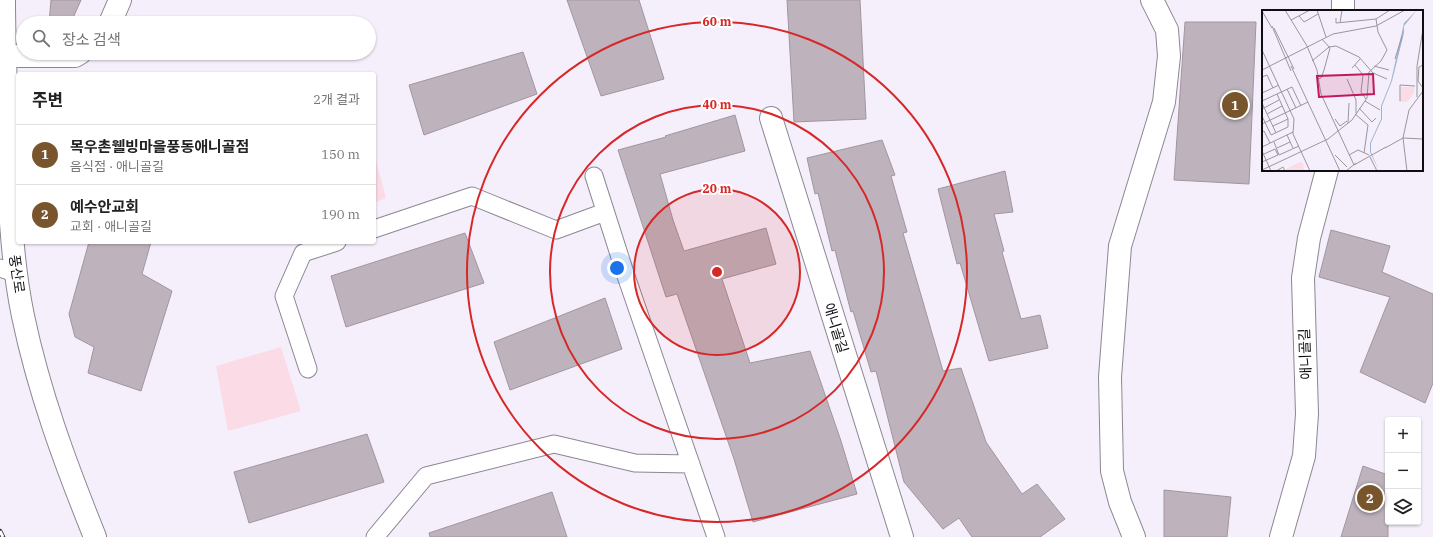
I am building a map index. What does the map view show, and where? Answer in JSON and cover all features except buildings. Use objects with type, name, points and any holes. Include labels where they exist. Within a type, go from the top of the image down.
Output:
[{"type":"street","name":"풍산로","points":[[4,0],[3,56],[9,199],[8,271],[23,316],[48,411],[63,458],[95,537]]},
{"type":"street","points":[[113,16],[120,0]]},
{"type":"street","points":[[1134,537],[1120,502],[1112,471],[1110,377],[1120,246],[1164,102],[1166,86],[1169,56],[1167,30],[1152,0]]},
{"type":"street","points":[[3,56],[16,56]]},
{"type":"street","name":"애니골길","points":[[771,118],[902,537]]},
{"type":"street","name":"애니골길","points":[[1281,537],[1304,456],[1307,414],[1303,278],[1309,238],[1327,171]]},
{"type":"lane","points":[[594,176],[716,537]]},
{"type":"lane","points":[[376,228],[472,196],[556,230],[605,212]]},
{"type":"lane","points":[[308,369],[284,296],[303,253],[331,244]]},
{"type":"lane","points":[[375,537],[426,476],[554,444],[635,463],[691,464]]},
{"type":"shaded area","points":[[376,160],[386,198],[376,202]]},
{"type":"shaded area","points":[[281,347],[301,411],[228,431],[216,366]]},
{"type":"railway","points":[[0,531],[3,537]]},
{"type":"place","name":"목우촌웰빙마을풍동애니골점","points":[[1235,105]]},
{"type":"place","name":"예수안교회","points":[[1370,498]]}]
